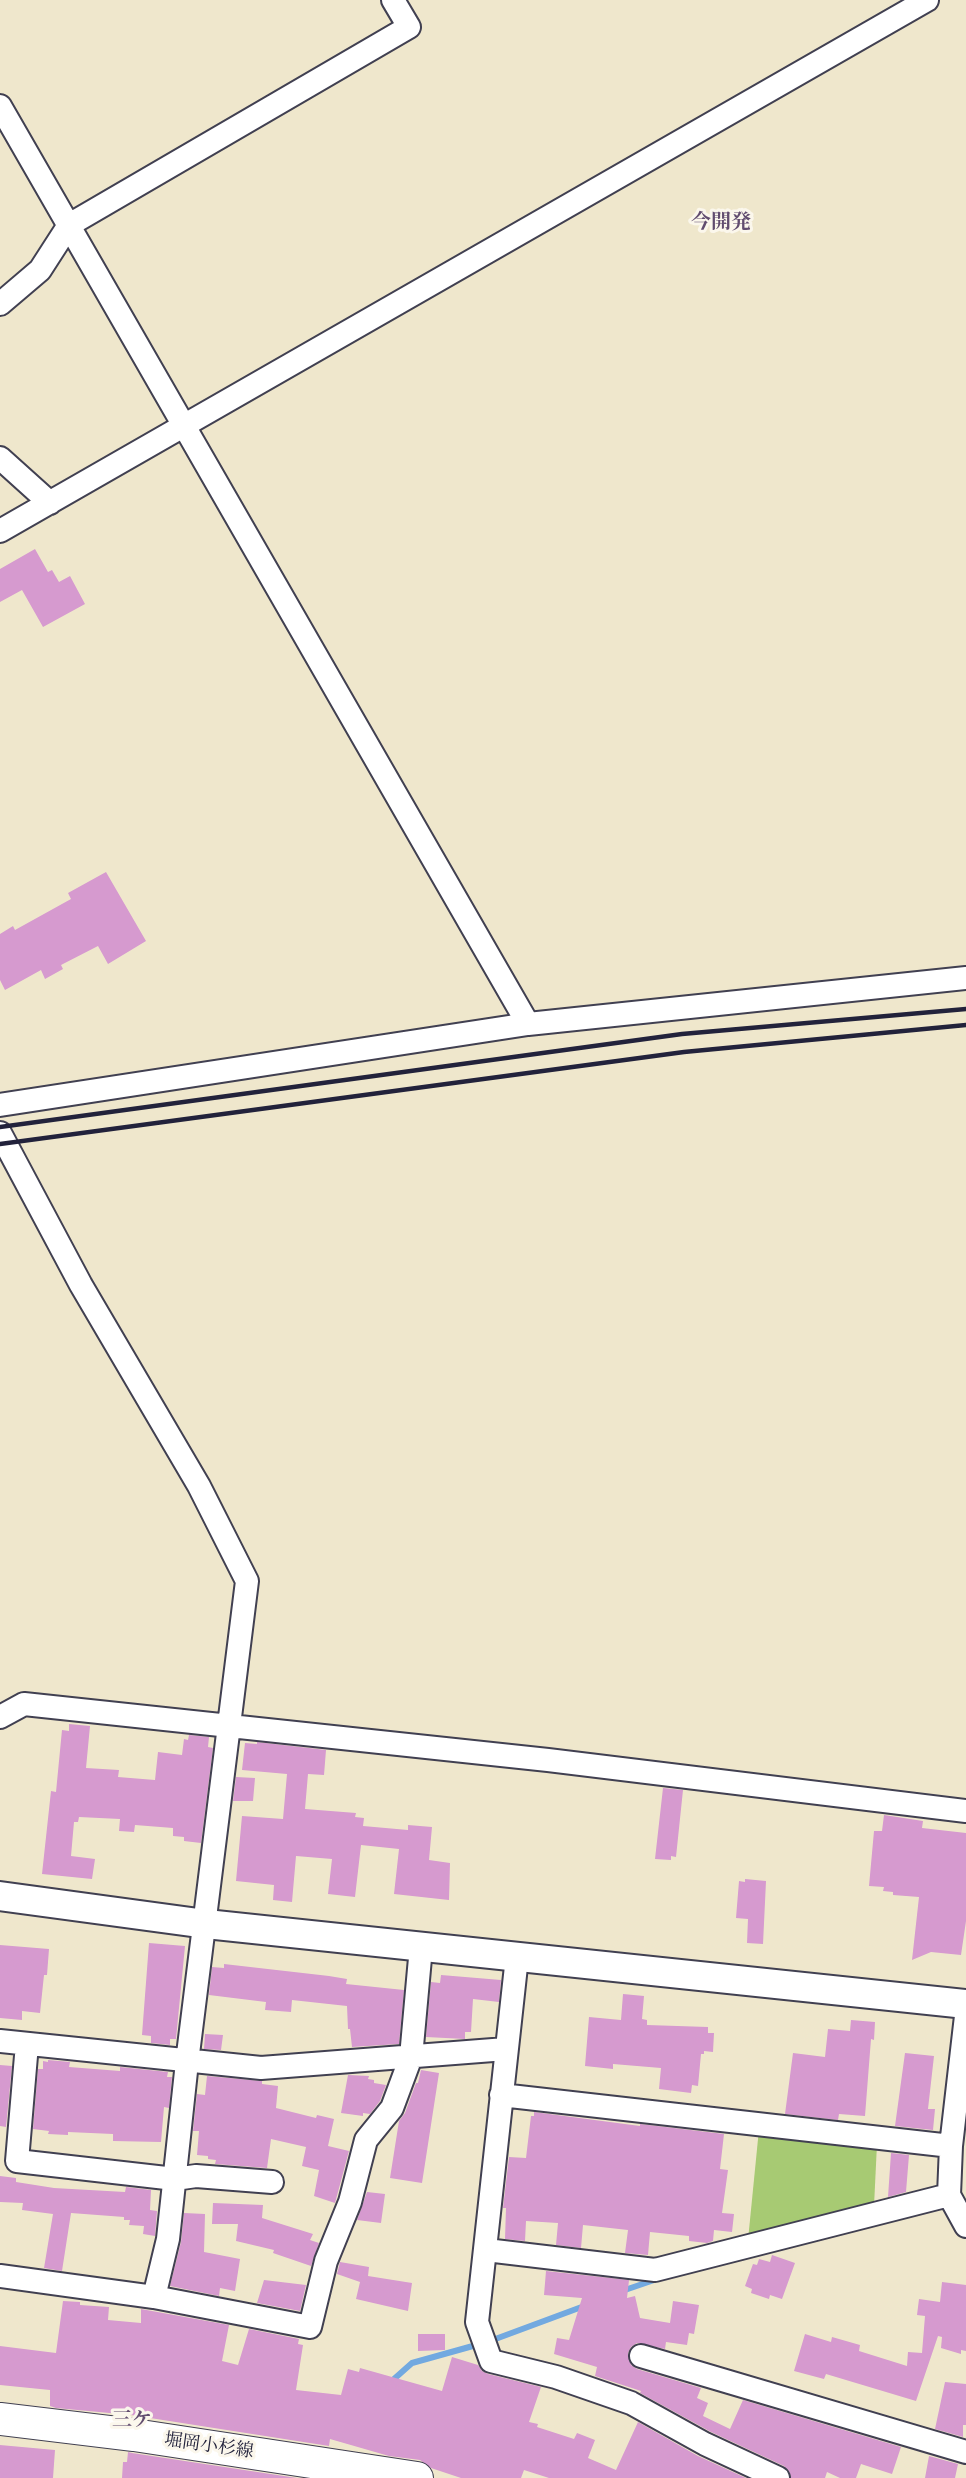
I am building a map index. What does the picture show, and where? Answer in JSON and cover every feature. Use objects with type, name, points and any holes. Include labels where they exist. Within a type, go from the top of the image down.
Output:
[{"type":"main road","name":"堀岡小杉線","points":[[0,2419],[134,2435],[288,2468],[417,2478]]},
{"type":"street","points":[[0,304],[40,270],[69,225],[409,27],[393,0]]},
{"type":"street","points":[[0,531],[927,0]]},
{"type":"street","points":[[0,106],[183,428],[528,1024]]},
{"type":"street","points":[[0,458],[50,503]]},
{"type":"street","points":[[0,1105],[528,1024],[966,978]]},
{"type":"street","points":[[0,1133],[10,1171],[81,1285],[199,1486],[247,1581],[187,2062],[168,2239],[154,2297]]},
{"type":"street","points":[[0,1718],[24,1704],[559,1761],[966,1811]]},
{"type":"street","points":[[0,1896],[206,1924],[966,2004]]},
{"type":"street","points":[[0,2276],[154,2297],[310,2327],[326,2261],[350,2202],[366,2140],[392,2108],[411,2057],[421,1947]]},
{"type":"street","points":[[517,1957],[477,2322],[491,2361],[556,2377],[632,2403],[705,2444],[778,2478]]},
{"type":"street","points":[[966,2016],[951,2146],[949,2195],[966,2226]]},
{"type":"street","points":[[0,2041],[261,2068],[506,2049]]},
{"type":"street","points":[[27,2044],[17,2161],[175,2179],[196,2176],[272,2182]]},
{"type":"street","points":[[501,2095],[951,2146]]},
{"type":"street","points":[[486,2250],[655,2270],[949,2195]]},
{"type":"street","points":[[641,2356],[966,2452]]},
{"type":"green space","points":[[759,2129],[877,2144],[874,2206],[748,2240]]},
{"type":"building","points":[[35,549],[48,572],[52,570],[59,582],[70,576],[85,604],[43,627],[22,590],[0,602],[0,569]]},
{"type":"building","points":[[106,872],[146,941],[108,964],[98,946],[61,965],[63,969],[45,979],[41,970],[5,990],[0,980],[0,934],[13,926],[15,930],[71,899],[68,893]]},
{"type":"building","points":[[69,1724],[90,1726],[86,1768],[119,1770],[118,1777],[155,1780],[158,1752],[182,1755],[184,1739],[188,1740],[189,1735],[209,1737],[208,1747],[213,1748],[201,1843],[184,1841],[184,1837],[173,1836],[173,1828],[135,1825],[134,1832],[119,1831],[120,1819],[79,1817],[78,1822],[74,1822],[71,1856],[95,1859],[92,1879],[42,1874],[51,1791],[56,1792],[62,1730],[69,1731]]},
{"type":"building","points":[[257,1742],[326,1750],[324,1775],[308,1774],[305,1809],[356,1813],[355,1817],[364,1818],[363,1826],[408,1830],[408,1825],[432,1827],[429,1860],[450,1863],[449,1900],[394,1894],[399,1849],[361,1845],[355,1897],[328,1894],[332,1859],[296,1856],[292,1902],[273,1900],[274,1885],[236,1881],[242,1816],[283,1819],[287,1774],[242,1770],[245,1743],[257,1744]]},
{"type":"building","points":[[236,1777],[255,1778],[253,1801],[233,1801]]},
{"type":"building","points":[[663,1788],[683,1790],[676,1857],[671,1856],[671,1860],[655,1859]]},
{"type":"building","points":[[884,1815],[923,1821],[922,1828],[966,1833],[966,1921],[961,1955],[931,1952],[912,1960],[919,1897],[893,1895],[893,1892],[883,1891],[884,1887],[869,1886],[874,1831],[882,1831]]},
{"type":"building","points":[[745,1879],[766,1881],[763,1944],[747,1943],[748,1919],[736,1918],[739,1881],[745,1882]]},
{"type":"building","points":[[149,1943],[185,1946],[176,2039],[170,2039],[170,2045],[151,2043],[151,2036],[142,2035]]},
{"type":"building","points":[[0,1945],[49,1949],[40,2013],[22,2011],[22,2020],[0,2018]]},
{"type":"building","points":[[224,1964],[329,1976],[347,1979],[346,1984],[404,1990],[399,2044],[352,2047],[347,2006],[292,2000],[291,2012],[265,2010],[266,2002],[209,1995],[212,1967],[224,1968]]},
{"type":"building","points":[[441,1975],[501,1980],[499,2002],[473,1999],[471,2032],[465,2032],[465,2039],[426,2037],[431,1982],[440,1983]]},
{"type":"building","points":[[623,1994],[644,1996],[642,2019],[647,2020],[647,2025],[708,2027],[708,2033],[714,2033],[713,2052],[704,2051],[704,2054],[701,2054],[698,2086],[692,2085],[691,2093],[659,2089],[661,2068],[613,2064],[613,2069],[585,2066],[589,2017],[621,2020]]},
{"type":"building","points":[[851,2020],[875,2022],[874,2040],[871,2039],[865,2116],[839,2114],[838,2120],[785,2114],[793,2053],[825,2057],[828,2029],[850,2031]]},
{"type":"building","points":[[205,2034],[223,2035],[221,2050],[204,2049]]},
{"type":"building","points":[[905,2053],[934,2056],[928,2109],[935,2109],[933,2130],[895,2126]]},
{"type":"building","points":[[48,2060],[70,2062],[69,2067],[120,2071],[120,2067],[168,2072],[167,2077],[172,2077],[169,2108],[164,2107],[161,2142],[113,2141],[113,2134],[68,2132],[68,2135],[48,2134],[49,2131],[33,2129],[38,2069],[43,2069],[43,2061],[48,2062]]},
{"type":"building","points":[[0,2065],[12,2066],[6,2127],[0,2126]]},
{"type":"building","points":[[421,2070],[439,2073],[422,2183],[390,2178],[399,2121],[418,2083]]},
{"type":"building","points":[[348,2075],[369,2076],[368,2079],[374,2080],[374,2083],[386,2085],[380,2101],[370,2114],[363,2113],[363,2116],[341,2113]]},
{"type":"building","points":[[207,2076],[262,2081],[262,2084],[278,2086],[276,2108],[316,2118],[317,2115],[334,2119],[328,2146],[349,2151],[335,2203],[314,2196],[319,2170],[302,2166],[306,2147],[271,2139],[267,2168],[215,2164],[216,2160],[208,2159],[208,2156],[197,2155],[199,2131],[193,2131],[197,2094],[205,2095]]},
{"type":"building","points":[[534,2112],[724,2134],[720,2169],[728,2170],[722,2213],[734,2214],[732,2232],[714,2230],[713,2241],[707,2243],[689,2241],[689,2236],[650,2232],[648,2255],[625,2253],[628,2230],[583,2225],[581,2248],[556,2245],[558,2223],[526,2221],[525,2241],[505,2239],[506,2208],[503,2208],[509,2157],[526,2158],[531,2116],[534,2116]]},
{"type":"building","points":[[891,2153],[909,2155],[906,2192],[888,2197]]},
{"type":"building","points":[[0,2176],[16,2178],[16,2182],[54,2188],[125,2192],[126,2187],[151,2190],[150,2210],[157,2211],[155,2236],[143,2234],[144,2226],[129,2225],[130,2220],[124,2220],[124,2217],[71,2213],[62,2271],[44,2268],[53,2214],[22,2210],[23,2203],[0,2202]]},
{"type":"building","points":[[367,2192],[385,2194],[381,2223],[357,2220]]},
{"type":"building","points":[[213,2203],[263,2205],[262,2218],[313,2234],[310,2240],[319,2243],[311,2266],[273,2253],[274,2250],[236,2241],[238,2224],[212,2224]]},
{"type":"building","points":[[184,2213],[205,2214],[204,2252],[240,2259],[235,2291],[220,2288],[219,2296],[170,2286],[181,2242]]},
{"type":"building","points":[[772,2255],[795,2263],[782,2299],[770,2295],[769,2299],[751,2293],[752,2289],[745,2286],[753,2264],[757,2265],[759,2259],[770,2262]]},
{"type":"building","points":[[340,2262],[369,2267],[368,2276],[412,2283],[408,2311],[356,2299],[360,2282],[337,2274]]},
{"type":"building","points":[[546,2271],[629,2280],[627,2298],[635,2296],[640,2318],[670,2323],[673,2301],[699,2305],[694,2334],[689,2333],[687,2345],[666,2342],[665,2349],[637,2343],[628,2353],[631,2365],[637,2369],[701,2388],[697,2398],[708,2403],[703,2416],[730,2429],[743,2400],[901,2447],[892,2474],[861,2464],[856,2478],[840,2478],[827,2472],[825,2478],[791,2478],[784,2466],[711,2432],[640,2393],[641,2391],[595,2376],[597,2367],[554,2354],[557,2338],[569,2340],[582,2298],[544,2295]]},
{"type":"building","points":[[264,2280],[306,2285],[300,2311],[257,2303]]},
{"type":"building","points":[[942,2282],[966,2285],[966,2351],[961,2350],[961,2354],[941,2348],[942,2337],[938,2336],[916,2401],[826,2374],[824,2379],[794,2371],[805,2334],[831,2342],[832,2337],[860,2345],[859,2351],[907,2366],[908,2352],[922,2353],[925,2316],[917,2315],[919,2299],[940,2302]]},
{"type":"building","points":[[63,2301],[109,2307],[108,2320],[141,2323],[141,2309],[229,2325],[222,2361],[238,2365],[249,2329],[299,2339],[298,2344],[303,2345],[296,2390],[341,2395],[348,2369],[359,2372],[360,2368],[442,2391],[452,2357],[478,2365],[488,2374],[541,2387],[529,2422],[538,2424],[537,2427],[574,2439],[577,2433],[595,2440],[588,2458],[616,2470],[638,2422],[698,2456],[746,2478],[549,2478],[524,2470],[521,2478],[461,2478],[431,2468],[420,2460],[389,2456],[330,2439],[329,2446],[131,2415],[56,2408],[50,2406],[50,2390],[0,2385],[0,2346],[56,2353]]},
{"type":"building","points":[[418,2334],[445,2334],[445,2350],[418,2351]]},
{"type":"building","points":[[945,2382],[966,2384],[966,2425],[963,2425],[963,2437],[935,2429]]},
{"type":"building","points":[[0,2445],[55,2450],[53,2478],[0,2478]]},
{"type":"building","points":[[128,2452],[297,2478],[122,2478],[123,2462],[127,2462]]},
{"type":"building","points":[[929,2456],[958,2464],[955,2478],[925,2478]]},
{"type":"waterway","points":[[622,2291],[657,2279]]},
{"type":"waterway","points":[[490,2341],[587,2305]]},
{"type":"waterway","points":[[392,2385],[394,2379],[412,2363],[480,2344]]},
{"type":"railway","points":[[0,1127],[682,1034],[966,1009]]},
{"type":"railway","points":[[0,1144],[684,1052],[966,1025]]},
{"type":"district","name":"今開発","points":[[721,223]]},
{"type":"district","name":"三ケ","points":[[132,2421]]}]
